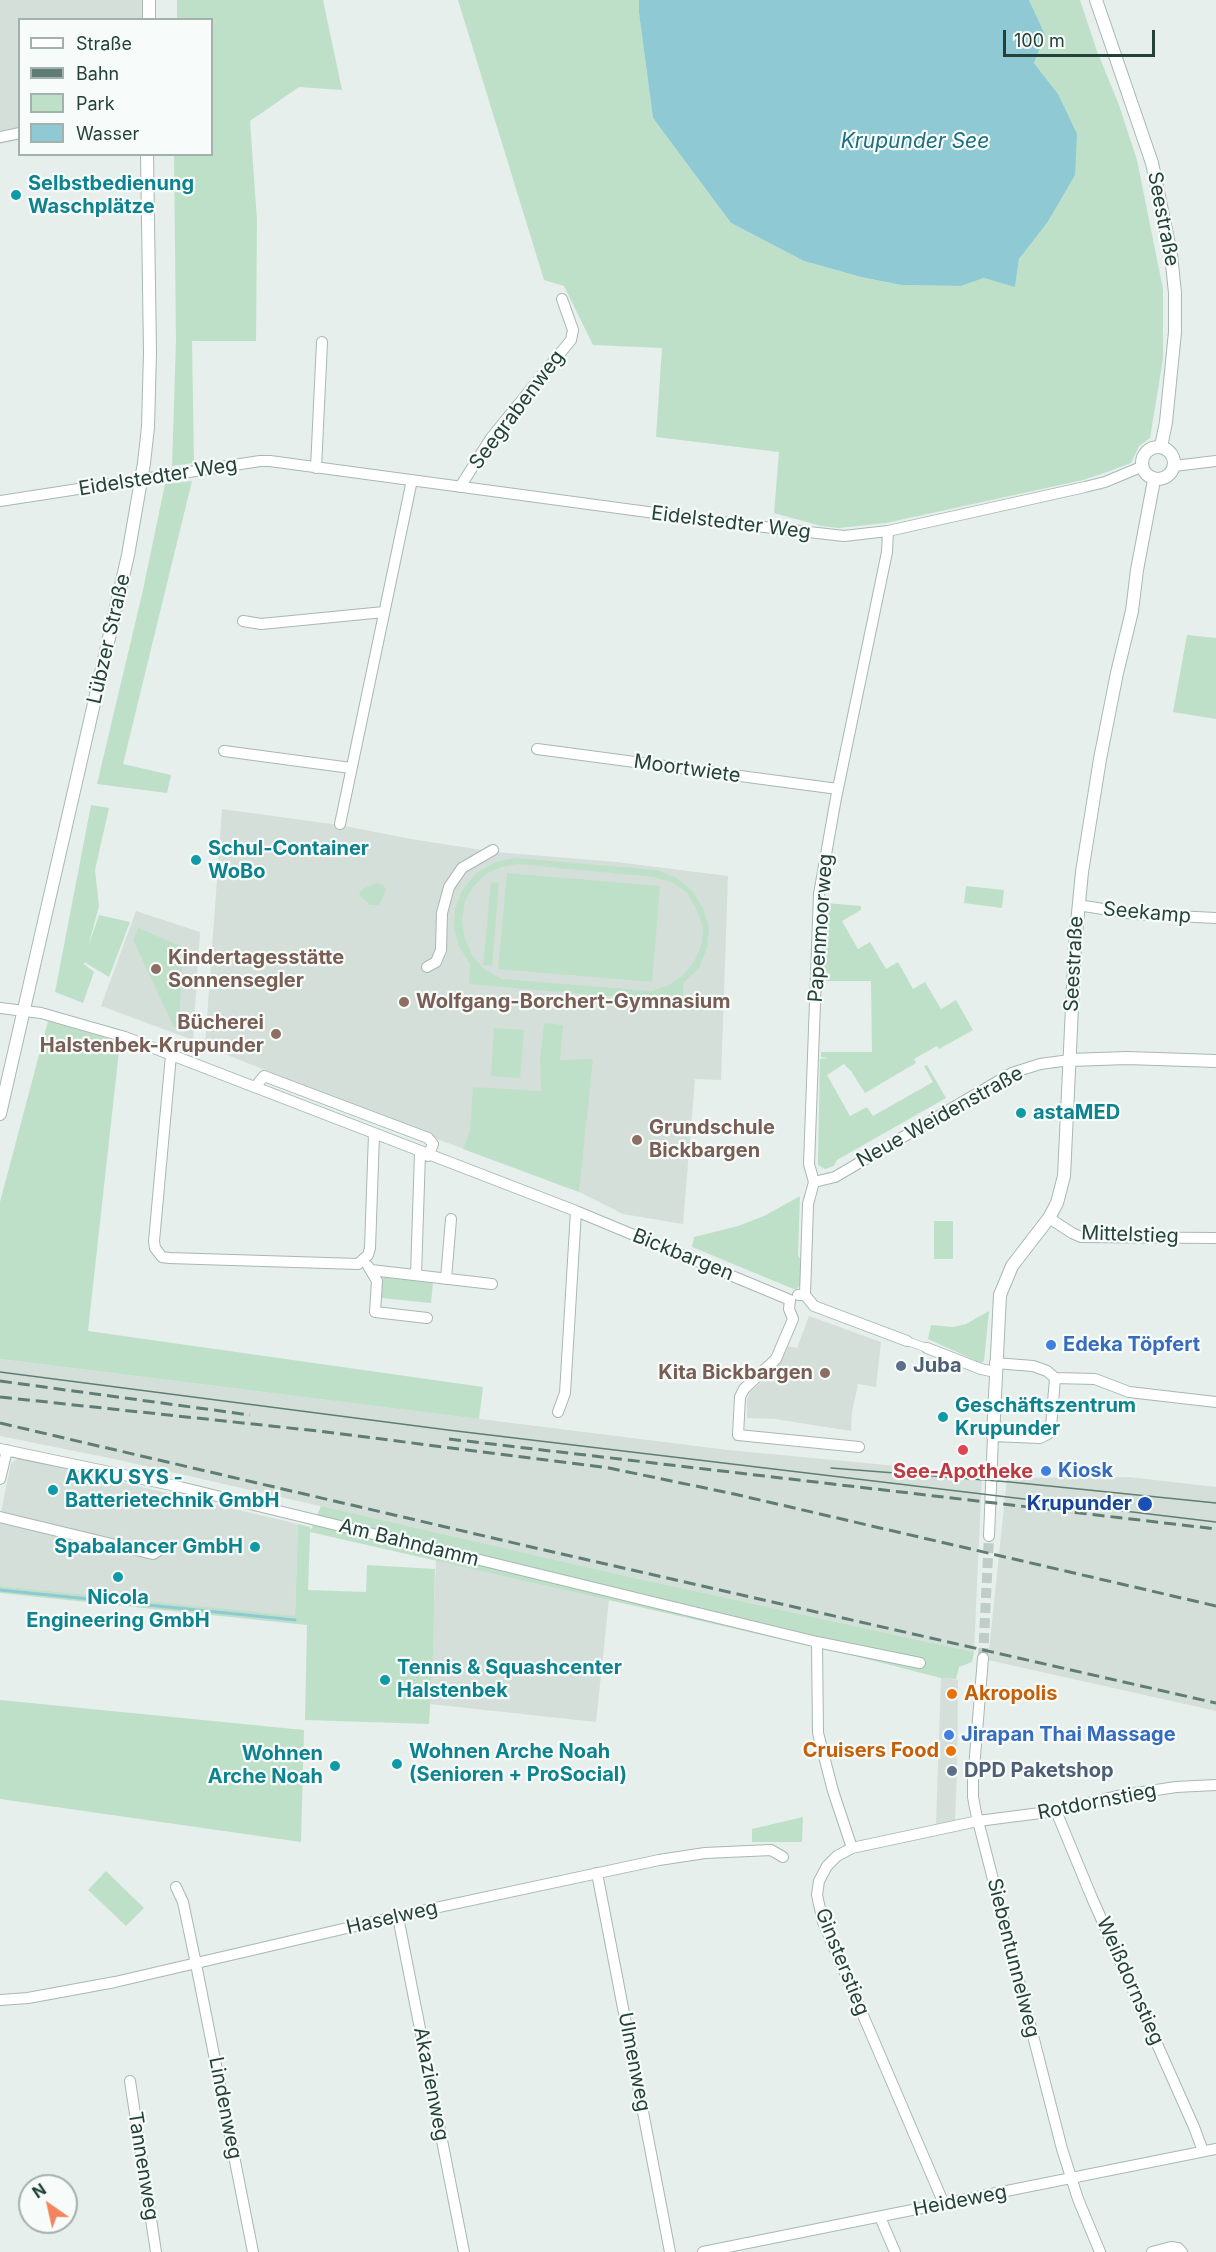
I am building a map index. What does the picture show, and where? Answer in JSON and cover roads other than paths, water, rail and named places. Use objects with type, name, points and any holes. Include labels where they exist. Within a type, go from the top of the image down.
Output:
[{"type":"street","points":[[148,18],[149,0]]},
{"type":"street","name":"Seestraße","points":[[1096,0],[1152,163],[1171,254],[1175,293],[1175,332],[1166,422],[1161,447]]},
{"type":"street","points":[[0,137],[18,133]]},
{"type":"street","name":"Lübzer Straße","points":[[0,1114],[128,555],[141,481],[148,427],[150,371],[147,156]]},
{"type":"street","name":"Seegrabenweg","points":[[460,487],[491,438],[571,340],[573,330],[562,299]]},
{"type":"street","points":[[316,468],[321,342]]},
{"type":"street","points":[[1161,447],[1172,454],[1174,466],[1167,477],[1154,480],[1144,473],[1141,460],[1148,450],[1161,447]]},
{"type":"street","name":"Eidelstedter Weg","points":[[0,501],[260,461],[828,535],[857,535],[888,531],[1106,482],[1142,467]]},
{"type":"street","points":[[1174,466],[1216,461]]},
{"type":"street","points":[[340,824],[412,480]]},
{"type":"street","name":"Seestraße","points":[[989,1536],[998,1311],[1005,1280],[1012,1266],[1049,1218],[1057,1203],[1065,1168],[1078,905],[1100,759],[1130,620],[1154,480]]},
{"type":"street","name":"Papenmoorweg","points":[[805,1295],[808,1204],[814,1182],[809,1164],[819,894],[838,789],[885,563],[888,531]]},
{"type":"street","points":[[243,621],[261,624],[384,612]]},
{"type":"street","name":"Moortwiete","points":[[537,749],[838,789]]},
{"type":"street","points":[[224,751],[351,768]]},
{"type":"street","points":[[427,967],[436,962],[441,950],[442,914],[449,888],[462,868],[492,850]]},
{"type":"street","name":"Seekamp","points":[[1078,905],[1134,914],[1216,918]]},
{"type":"street","name":"Bickbargen","points":[[0,1008],[41,1013],[125,1037],[576,1211],[790,1300]]},
{"type":"street","points":[[171,1055],[154,1241],[158,1253],[169,1258],[351,1265],[364,1261],[370,1248],[374,1134]]},
{"type":"street","points":[[1070,1060],[1127,1058],[1216,1061]]},
{"type":"street","name":"Neue Weidenstraße","points":[[814,1182],[835,1177],[1012,1074],[1040,1064],[1070,1060]]},
{"type":"street","points":[[255,1087],[264,1076],[428,1138],[433,1144],[424,1154],[416,1275]]},
{"type":"street","points":[[558,1412],[565,1393],[576,1211]]},
{"type":"street","name":"Mittelstieg","points":[[1049,1218],[1081,1237],[1216,1238]]},
{"type":"street","points":[[446,1279],[451,1219]]},
{"type":"street","points":[[364,1261],[377,1281],[375,1312],[427,1318]]},
{"type":"street","points":[[371,1270],[492,1284]]},
{"type":"street","points":[[859,1447],[738,1435],[740,1397],[744,1389],[776,1359],[793,1319],[789,1309],[790,1300],[800,1294],[805,1295],[814,1306],[981,1369],[1033,1366],[1047,1371],[1055,1378],[1095,1379],[1129,1392],[1216,1402]]},
{"type":"street","points":[[993,1436],[1040,1438],[1048,1434],[1051,1427],[1055,1378]]},
{"type":"street","points":[[0,1479],[4,1449]]},
{"type":"street","name":"Am Bahndamm","points":[[4,1449],[176,1486],[817,1642],[920,1663]]},
{"type":"street","points":[[0,1517],[153,1554],[164,1548]]},
{"type":"street","points":[[817,1642],[818,1733],[833,1791],[852,1848]]},
{"type":"street","name":"Siebentunnelweg","points":[[983,1658],[973,1797],[1071,2178],[1100,2252]]},
{"type":"street","name":"Rotdornstieg","points":[[978,1821],[1056,1811],[1116,1796],[1176,1787],[1216,1785]]},
{"type":"street","name":"Weißdornstieg","points":[[1056,1811],[1203,2151]]},
{"type":"street","name":"Ginsterstieg","points":[[944,2204],[827,1932],[818,1907],[819,1881],[827,1866],[837,1856],[852,1848],[978,1821]]},
{"type":"street","name":"Haselweg","points":[[0,2000],[28,1998],[115,1983],[597,1873],[705,1853],[771,1850],[783,1857]]},
{"type":"street","name":"Ulmenweg","points":[[597,1873],[670,2252]]},
{"type":"street","name":"Lindenweg","points":[[176,1887],[183,1902],[253,2252]]},
{"type":"street","name":"Akazienweg","points":[[398,1917],[464,2252]]},
{"type":"street","name":"Tannenweg","points":[[130,2080],[156,2252]]},
{"type":"street","name":"Heideweg","points":[[703,2252],[1216,2149]]},
{"type":"street","points":[[880,2217],[895,2252]]},
{"type":"street","points":[[1152,2252],[1172,2247],[1182,2252]]},
{"type":"water","name":"Krupunder See","points":[[639,0],[1029,0],[1045,35],[1034,63],[1058,94],[1077,134],[1075,175],[1047,223],[1019,259],[1015,287],[984,278],[961,286],[901,285],[861,277],[804,261],[731,223],[653,118]]},
{"type":"waterway","points":[[0,1590],[295,1620]]},
{"type":"tunnel","points":[[983,1658],[989,1536]]},
{"type":"tram line","points":[[0,1372],[448,1430],[1216,1522]]},
{"type":"tram line","points":[[831,1468],[1010,1482],[1216,1503]]},
{"type":"railway","points":[[0,1381],[250,1415]]},
{"type":"railway","points":[[0,1397],[318,1431],[609,1468],[734,1494],[1216,1606]]},
{"type":"railway","points":[[0,1423],[1216,1703]]},
{"type":"railway","points":[[449,1439],[1216,1529]]},
{"type":"place","name":"Selbstbedienung Waschplätze","points":[[16,195]]},
{"type":"place","name":"Schul-Container WoBo","points":[[196,860]]},
{"type":"place","name":"Kindertagesstätte Sonnensegler","points":[[156,969]]},
{"type":"place","name":"Wolfgang-Borchert-Gymnasium","points":[[404,1002]]},
{"type":"place","name":"Bücherei Halstenbek-Krupunder","points":[[276,1034]]},
{"type":"place","name":"astaMED","points":[[1021,1113]]},
{"type":"place","name":"Grundschule Bickbargen","points":[[637,1140]]},
{"type":"place","name":"Edeka Töpfert","points":[[1051,1345]]},
{"type":"place","name":"Juba","points":[[901,1366]]},
{"type":"place","name":"Kita Bickbargen","points":[[825,1373]]},
{"type":"place","name":"Geschäftszentrum Krupunder","points":[[943,1417]]},
{"type":"place","name":"See-Apotheke","points":[[963,1450]]},
{"type":"place","name":"Kiosk","points":[[1046,1471]]},
{"type":"place","name":"AKKU SYS - Batterietechnik GmbH","points":[[53,1490]]},
{"type":"place","name":"Krupunder","points":[[1145,1504]]},
{"type":"place","name":"Spabalancer GmbH","points":[[255,1547]]},
{"type":"place","name":"Nicola Engineering GmbH","points":[[118,1577]]},
{"type":"place","name":"Tennis & Squashcenter Halstenbek","points":[[385,1680]]},
{"type":"place","name":"Akropolis","points":[[952,1694]]},
{"type":"place","name":"Jirapan Thai Massage","points":[[949,1735]]},
{"type":"place","name":"Cruisers Food","points":[[951,1751]]},
{"type":"place","name":"Wohnen Arche Noah (Senioren + ProSocial)","points":[[397,1764]]},
{"type":"place","name":"Wohnen Arche Noah","points":[[335,1766]]},
{"type":"place","name":"DPD Paketshop","points":[[952,1771]]}]
